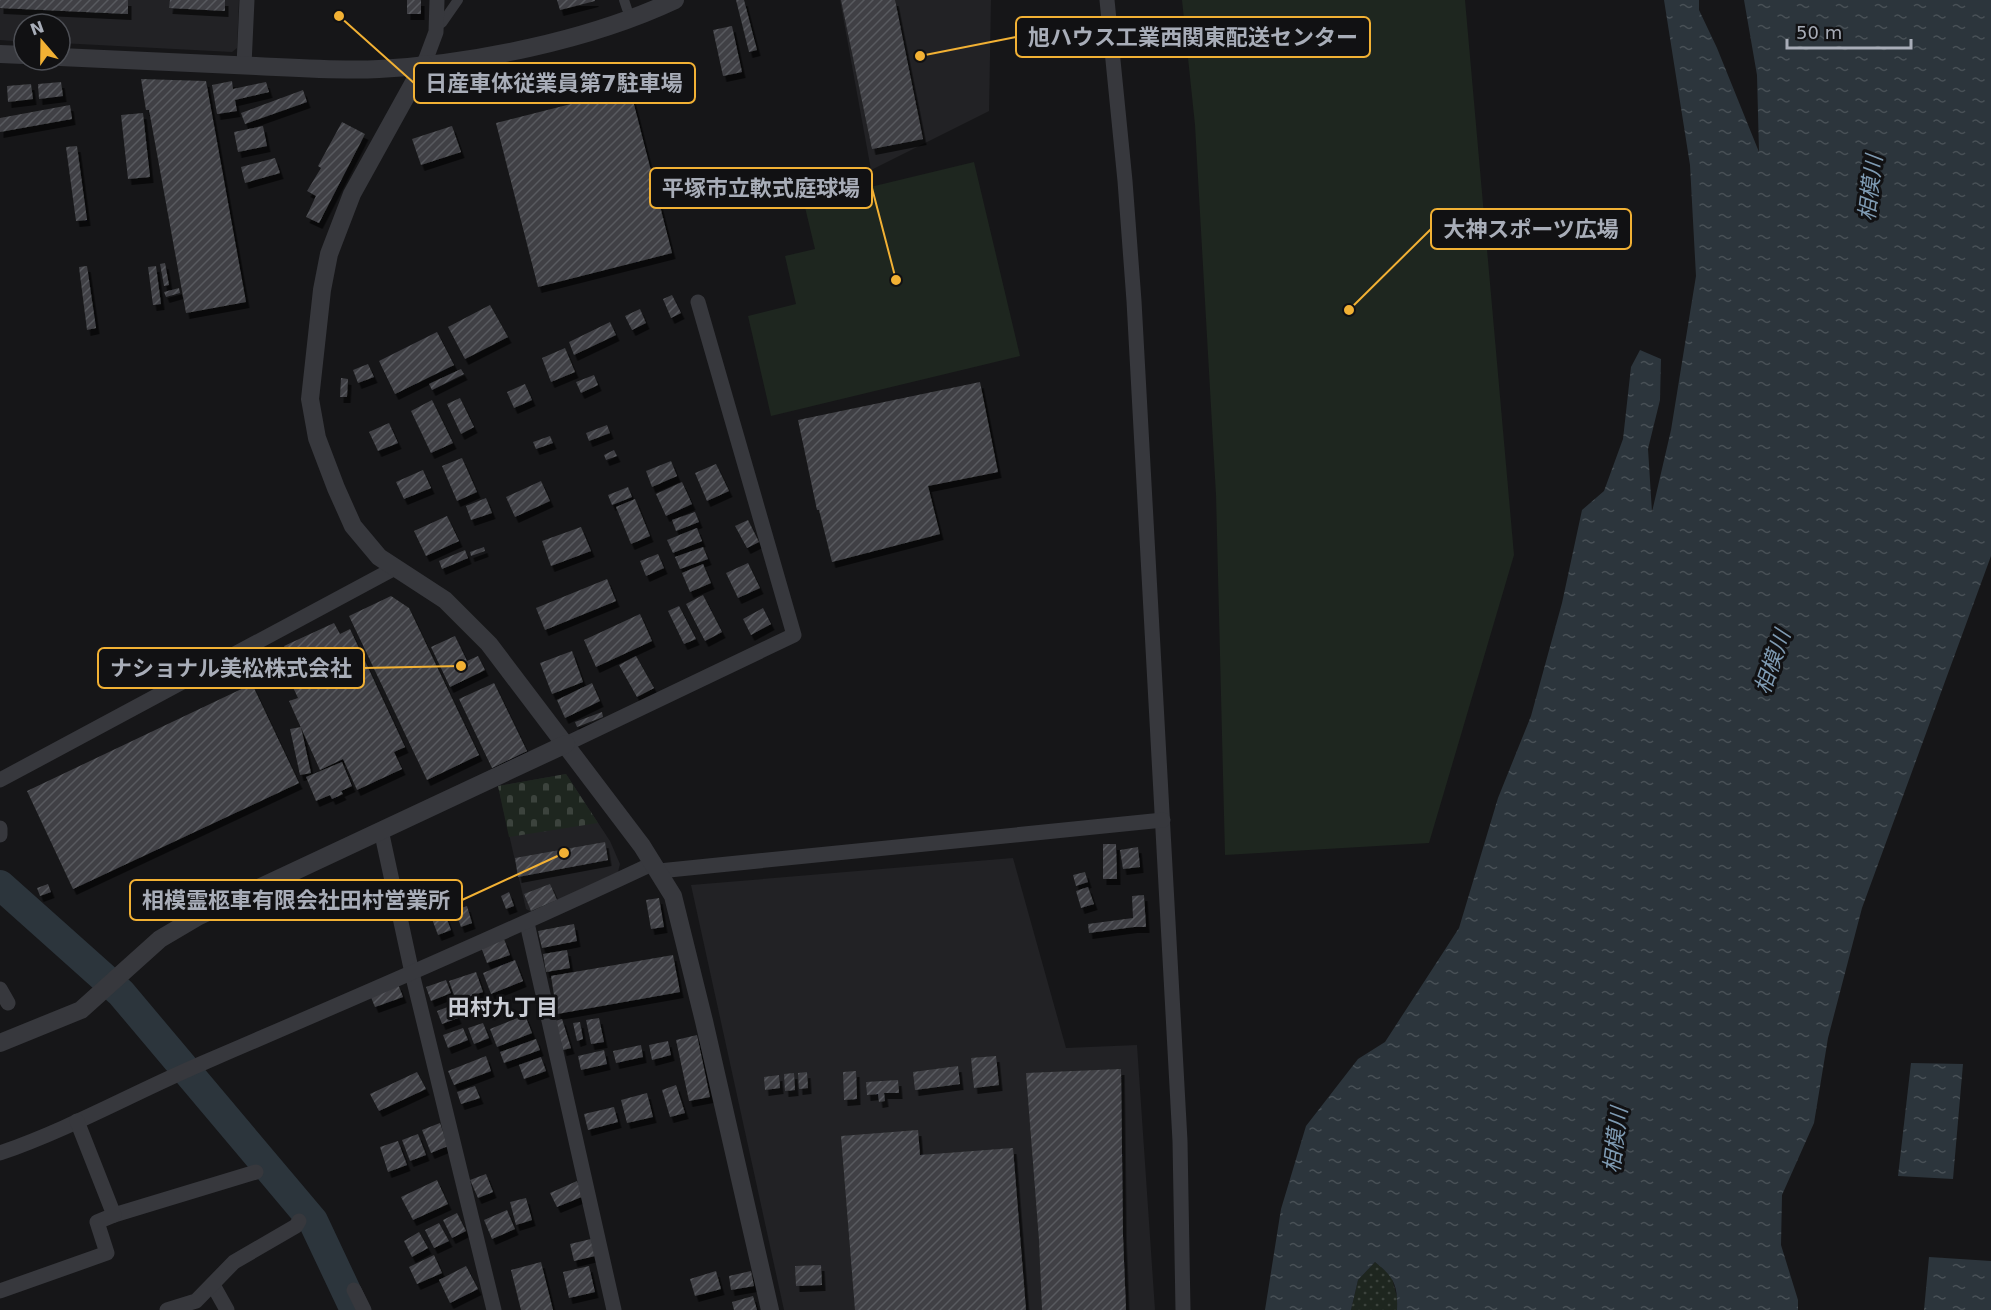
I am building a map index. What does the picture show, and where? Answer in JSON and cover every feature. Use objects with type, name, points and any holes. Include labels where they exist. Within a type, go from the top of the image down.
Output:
[{"type":"street","points":[[244,65],[247,0]]},
{"type":"street","points":[[437,0],[439,27]]},
{"type":"street","points":[[458,0],[439,27],[424,64],[352,194],[329,254],[321,301],[310,399],[317,438],[353,526],[379,557],[445,600],[489,644],[657,867],[673,896],[702,1009],[770,1310]]},
{"type":"street","points":[[72,58],[379,69],[465,60],[598,30],[675,0]]},
{"type":"street","points":[[1107,0],[1134,301],[1181,1152],[1183,1310]]},
{"type":"street","points":[[0,1043],[81,1010],[160,939],[199,916],[794,635],[698,302]]},
{"type":"street","points":[[0,780],[395,568]]},
{"type":"street","points":[[0,1153],[31,1142],[191,1068],[657,867],[1163,820]]},
{"type":"street","points":[[0,828],[0,835]]},
{"type":"street","points":[[381,830],[412,973],[494,1310]]},
{"type":"street","points":[[527,923],[614,1310]]},
{"type":"street","points":[[0,990],[8,1004]]},
{"type":"street","points":[[77,1121],[114,1215]]},
{"type":"street","points":[[0,1291],[106,1253],[97,1222],[256,1172]]},
{"type":"street","points":[[168,1310],[196,1300],[234,1262],[296,1226],[299,1221]]},
{"type":"street","points":[[213,1285],[227,1310]]},
{"type":"street","points":[[354,1290],[364,1310]]},
{"type":"shaded area","points":[[0,0],[239,0],[237,48],[232,52],[72,44],[72,12],[12,12],[12,41],[0,40]]},
{"type":"shaded area","points":[[840,0],[991,0],[989,111],[871,170]]},
{"type":"shaded area","points":[[566,774],[610,841],[620,864],[618,872],[532,912],[526,909],[498,786]]},
{"type":"shaded area","points":[[1013,858],[1066,1048],[1137,1045],[1155,1310],[784,1310],[691,885]]},
{"type":"green space","points":[[1182,0],[1465,0],[1514,555],[1429,843],[1225,855],[1216,495],[1195,125]]},
{"type":"green space","points":[[974,162],[1020,356],[771,416],[748,316],[796,304],[785,256],[815,249],[804,203]]},
{"type":"green space","points":[[566,774],[598,823],[509,837],[498,786]]},
{"type":"green space","points":[[1375,1262],[1391,1275],[1397,1297],[1397,1310],[1351,1310],[1358,1280]]},
{"type":"water","name":"相模川","points":[[1664,0],[1699,0],[1699,10],[1759,152],[1757,75],[1744,0],[1991,0],[1991,556],[1862,908],[1828,1038],[1814,1123],[1782,1195],[1781,1245],[1798,1300],[1798,1310],[1397,1310],[1394,1282],[1387,1272],[1375,1262],[1358,1280],[1351,1310],[1265,1310],[1281,1209],[1306,1126],[1358,1059],[1385,1042],[1459,928],[1498,798],[1531,716],[1562,603],[1582,510],[1604,491],[1623,439],[1631,367],[1640,350],[1661,359],[1660,400],[1648,449],[1652,512],[1671,430],[1696,276],[1690,165]]},
{"type":"water","points":[[1911,1063],[1963,1064],[1953,1179],[1898,1176]]},
{"type":"water","points":[[1929,1257],[1991,1261],[1991,1310],[1924,1310]]},
{"type":"building","points":[[0,0],[128,0],[128,14],[0,8]]},
{"type":"building","points":[[170,0],[225,0],[225,11],[169,8]]},
{"type":"building","points":[[407,0],[421,0],[421,14],[407,14]]},
{"type":"building","points":[[557,0],[595,0],[595,1],[560,10]]},
{"type":"building","points":[[736,0],[744,0],[757,50],[749,52]]},
{"type":"building","points":[[841,0],[895,0],[923,139],[872,149]]},
{"type":"building","points":[[732,26],[742,72],[723,76],[713,30]]},
{"type":"building","points":[[141,79],[206,81],[246,302],[186,313],[149,110],[146,110]]},
{"type":"building","points":[[232,81],[233,89],[266,82],[269,92],[235,100],[237,111],[217,114],[212,85]]},
{"type":"building","points":[[61,82],[63,96],[39,99],[38,84]]},
{"type":"building","points":[[31,84],[33,99],[8,102],[7,86]]},
{"type":"building","points":[[630,89],[672,253],[538,287],[496,123]]},
{"type":"building","points":[[303,90],[307,102],[245,124],[241,113]]},
{"type":"building","points":[[70,105],[72,119],[0,132],[0,118]]},
{"type":"building","points":[[143,113],[150,177],[128,179],[121,115]]},
{"type":"building","points":[[342,122],[365,134],[319,223],[306,217],[316,196],[307,191],[321,168],[318,166]]},
{"type":"building","points":[[263,126],[267,146],[238,152],[234,132]]},
{"type":"building","points":[[452,126],[461,152],[421,165],[412,139]]},
{"type":"building","points":[[77,146],[87,220],[76,221],[66,147]]},
{"type":"building","points":[[275,158],[280,173],[245,183],[241,167]]},
{"type":"building","points":[[165,263],[169,285],[164,286],[160,264]]},
{"type":"building","points":[[87,266],[96,328],[87,330],[79,267]]},
{"type":"building","points":[[156,266],[161,304],[153,305],[148,267]]},
{"type":"building","points":[[179,288],[180,293],[166,297],[164,292]]},
{"type":"building","points":[[672,295],[681,313],[671,318],[663,299]]},
{"type":"building","points":[[490,305],[508,337],[465,359],[448,327]]},
{"type":"building","points":[[640,309],[646,323],[632,330],[625,316]]},
{"type":"building","points":[[610,322],[616,335],[574,355],[569,342]]},
{"type":"building","points":[[437,332],[454,365],[395,394],[379,361]]},
{"type":"building","points":[[565,348],[575,372],[551,382],[542,358]]},
{"type":"building","points":[[368,364],[374,377],[358,383],[353,370]]},
{"type":"building","points":[[461,369],[464,374],[432,390],[429,384]]},
{"type":"building","points":[[594,375],[598,385],[581,393],[576,382]]},
{"type":"building","points":[[341,378],[348,379],[347,397],[340,397]]},
{"type":"building","points":[[980,382],[998,472],[928,486],[940,534],[832,562],[819,510],[817,510],[798,420]]},
{"type":"building","points":[[525,384],[532,400],[514,408],[507,392]]},
{"type":"building","points":[[460,398],[474,427],[461,434],[447,404]]},
{"type":"building","points":[[432,400],[453,443],[431,453],[411,411]]},
{"type":"building","points":[[389,423],[398,443],[378,451],[369,432]]},
{"type":"building","points":[[607,425],[610,433],[589,441],[586,433]]},
{"type":"building","points":[[550,436],[553,443],[536,449],[533,442]]},
{"type":"building","points":[[614,450],[617,456],[606,460],[604,455]]},
{"type":"building","points":[[462,458],[477,492],[457,501],[442,466]]},
{"type":"building","points":[[671,461],[677,476],[652,487],[646,471]]},
{"type":"building","points":[[716,464],[729,491],[707,501],[695,473]]},
{"type":"building","points":[[423,470],[431,488],[404,499],[396,482]]},
{"type":"building","points":[[541,481],[550,501],[515,517],[506,497]]},
{"type":"building","points":[[682,482],[692,504],[666,516],[656,494]]},
{"type":"building","points":[[628,487],[632,497],[612,505],[608,495]]},
{"type":"building","points":[[486,498],[492,513],[471,520],[466,506]]},
{"type":"building","points":[[635,499],[650,536],[631,544],[616,507]]},
{"type":"building","points":[[695,512],[699,522],[676,531],[672,520]]},
{"type":"building","points":[[447,516],[459,541],[426,556],[414,531]]},
{"type":"building","points":[[748,520],[759,542],[747,548],[735,526]]},
{"type":"building","points":[[581,527],[591,551],[551,566],[542,541]]},
{"type":"building","points":[[697,528],[702,541],[673,553],[667,540]]},
{"type":"building","points":[[484,547],[485,551],[471,556],[470,552]]},
{"type":"building","points":[[703,547],[708,559],[680,569],[675,557]]},
{"type":"building","points":[[465,550],[468,558],[442,569],[439,561]]},
{"type":"building","points":[[658,554],[664,568],[646,576],[640,561]]},
{"type":"building","points":[[748,563],[760,588],[738,598],[726,573]]},
{"type":"building","points":[[703,564],[711,583],[690,592],[682,573]]},
{"type":"building","points":[[607,579],[616,601],[545,630],[536,608]]},
{"type":"building","points":[[703,595],[722,632],[705,641],[686,604]]},
{"type":"building","points":[[391,596],[409,608],[479,755],[427,780],[349,616]]},
{"type":"building","points":[[679,606],[696,639],[684,644],[668,611]]},
{"type":"building","points":[[763,608],[771,624],[751,635],[743,619]]},
{"type":"building","points":[[640,614],[652,641],[596,667],[584,640]]},
{"type":"building","points":[[334,623],[340,634],[350,629],[405,747],[394,752],[402,769],[357,790],[343,759],[320,770],[289,701],[298,698],[281,662],[290,658],[284,646]]},
{"type":"building","points":[[455,636],[467,661],[478,656],[485,670],[450,687],[431,647]]},
{"type":"building","points":[[572,651],[583,682],[552,694],[540,663]]},
{"type":"building","points":[[636,656],[654,688],[637,697],[619,665]]},
{"type":"building","points":[[494,683],[527,751],[492,768],[459,699]]},
{"type":"building","points":[[592,683],[600,701],[565,718],[557,700]]},
{"type":"building","points":[[252,684],[299,783],[73,889],[27,791]]},
{"type":"building","points":[[602,712],[603,717],[577,727],[575,722]]},
{"type":"building","points":[[301,727],[311,773],[300,775],[290,729]]},
{"type":"building","points":[[342,762],[352,786],[341,791],[343,794],[332,799],[330,795],[316,801],[306,777]]},
{"type":"building","points":[[605,842],[608,860],[518,877],[515,858]]},
{"type":"building","points":[[1103,844],[1116,844],[1117,879],[1103,879]]},
{"type":"building","points":[[1138,847],[1140,867],[1123,869],[1120,850]]},
{"type":"building","points":[[1085,872],[1088,882],[1076,886],[1073,875]]},
{"type":"building","points":[[48,884],[51,892],[40,896],[37,888]]},
{"type":"building","points":[[550,884],[557,900],[531,911],[524,894]]},
{"type":"building","points":[[1088,887],[1094,904],[1081,908],[1076,891]]},
{"type":"building","points":[[509,892],[514,906],[506,909],[501,896]]},
{"type":"building","points":[[1144,895],[1146,927],[1089,933],[1088,924],[1133,918],[1132,896]]},
{"type":"building","points":[[659,898],[664,927],[651,929],[646,900]]},
{"type":"building","points":[[467,906],[472,923],[461,927],[455,910]]},
{"type":"building","points":[[445,914],[451,930],[438,935],[432,919]]},
{"type":"building","points":[[574,924],[577,941],[542,948],[538,931]]},
{"type":"building","points":[[504,939],[510,955],[487,963],[481,947]]},
{"type":"building","points":[[567,950],[570,968],[546,972],[543,954]]},
{"type":"building","points":[[673,955],[680,992],[557,1014],[551,976]]},
{"type":"building","points":[[515,960],[523,981],[491,994],[483,973]]},
{"type":"building","points":[[476,972],[483,992],[456,1001],[449,981]]},
{"type":"building","points":[[446,980],[451,993],[431,1001],[426,987]]},
{"type":"building","points":[[398,984],[403,997],[375,1007],[370,995]]},
{"type":"building","points":[[453,1005],[458,1018],[442,1024],[437,1011]]},
{"type":"building","points":[[525,1015],[532,1033],[497,1047],[490,1029]]},
{"type":"building","points":[[599,1018],[604,1042],[591,1044],[586,1020]]},
{"type":"building","points":[[562,1019],[571,1048],[563,1050],[555,1021]]},
{"type":"building","points":[[580,1022],[583,1039],[577,1041],[573,1023]]},
{"type":"building","points":[[483,1023],[489,1038],[474,1044],[468,1028]]},
{"type":"building","points":[[463,1028],[468,1040],[448,1048],[443,1035]]},
{"type":"building","points":[[697,1035],[710,1097],[689,1101],[676,1040]]},
{"type":"building","points":[[536,1039],[540,1050],[504,1063],[500,1052]]},
{"type":"building","points":[[668,1041],[671,1055],[652,1060],[649,1045]]},
{"type":"building","points":[[641,1045],[643,1057],[616,1063],[613,1051]]},
{"type":"building","points":[[604,1050],[607,1064],[581,1070],[578,1056]]},
{"type":"building","points":[[486,1056],[491,1071],[454,1085],[448,1071]]},
{"type":"building","points":[[996,1056],[999,1085],[974,1088],[971,1058]]},
{"type":"building","points":[[541,1057],[546,1071],[524,1079],[519,1065]]},
{"type":"building","points":[[958,1066],[960,1084],[915,1090],[913,1072]]},
{"type":"building","points":[[1121,1069],[1126,1310],[1042,1310],[1026,1073]]},
{"type":"building","points":[[856,1071],[857,1099],[844,1100],[843,1072]]},
{"type":"building","points":[[417,1072],[426,1089],[379,1111],[370,1094]]},
{"type":"building","points":[[807,1072],[808,1088],[799,1089],[798,1073]]},
{"type":"building","points":[[794,1073],[795,1090],[785,1091],[784,1074]]},
{"type":"building","points":[[779,1075],[780,1088],[765,1090],[764,1077]]},
{"type":"building","points":[[898,1080],[899,1093],[884,1093],[885,1101],[879,1102],[878,1094],[867,1095],[866,1082]]},
{"type":"building","points":[[676,1085],[685,1113],[670,1117],[662,1090]]},
{"type":"building","points":[[475,1086],[480,1098],[461,1104],[457,1092]]},
{"type":"building","points":[[647,1093],[653,1117],[627,1123],[621,1100]]},
{"type":"building","points":[[614,1107],[618,1122],[588,1130],[584,1114]]},
{"type":"building","points":[[440,1123],[448,1146],[431,1153],[422,1130]]},
{"type":"building","points":[[918,1130],[920,1155],[1013,1148],[1026,1310],[855,1310],[841,1136]]},
{"type":"building","points":[[418,1134],[426,1155],[410,1161],[402,1140]]},
{"type":"building","points":[[398,1141],[407,1165],[388,1172],[380,1147]]},
{"type":"building","points":[[486,1174],[493,1192],[478,1198],[470,1180]]},
{"type":"building","points":[[437,1180],[448,1204],[413,1220],[401,1197]]},
{"type":"building","points":[[577,1181],[584,1196],[557,1207],[550,1193]]},
{"type":"building","points":[[526,1198],[532,1220],[516,1225],[510,1202]]},
{"type":"building","points":[[507,1210],[515,1229],[492,1239],[484,1220]]},
{"type":"building","points":[[457,1213],[466,1231],[452,1238],[443,1220]]},
{"type":"building","points":[[439,1223],[449,1241],[434,1248],[425,1230]]},
{"type":"building","points":[[419,1232],[428,1248],[412,1257],[404,1241]]},
{"type":"building","points":[[591,1239],[595,1256],[574,1261],[570,1244]]},
{"type":"building","points":[[434,1255],[442,1273],[417,1284],[409,1267]]},
{"type":"building","points":[[541,1262],[553,1310],[521,1310],[511,1270]]},
{"type":"building","points":[[821,1265],[822,1285],[796,1286],[795,1266]]},
{"type":"building","points":[[466,1266],[478,1289],[450,1303],[439,1280]]},
{"type":"building","points":[[589,1266],[595,1292],[569,1298],[563,1272]]},
{"type":"building","points":[[716,1271],[721,1289],[695,1296],[690,1279]]},
{"type":"building","points":[[751,1271],[754,1286],[731,1290],[729,1276]]},
{"type":"building","points":[[753,1296],[757,1310],[734,1310],[732,1302]]},
{"type":"waterway","points":[[0,885],[121,993],[313,1221],[355,1310]]},
{"type":"place","name":"日産車体従業員第7駐車場","points":[[339,16]]},
{"type":"place","name":"旭ハウス工業西関東配送センター","points":[[920,56]]},
{"type":"place","name":"平塚市立軟式庭球場","points":[[896,280]]},
{"type":"place","name":"大神スポーツ広場","points":[[1349,310]]},
{"type":"place","name":"ナショナル美松株式会社","points":[[461,666]]},
{"type":"place","name":"相模霊柩車有限会社田村営業所","points":[[564,853]]},
{"type":"district","name":"田村九丁目","points":[[503,1007]]}]
